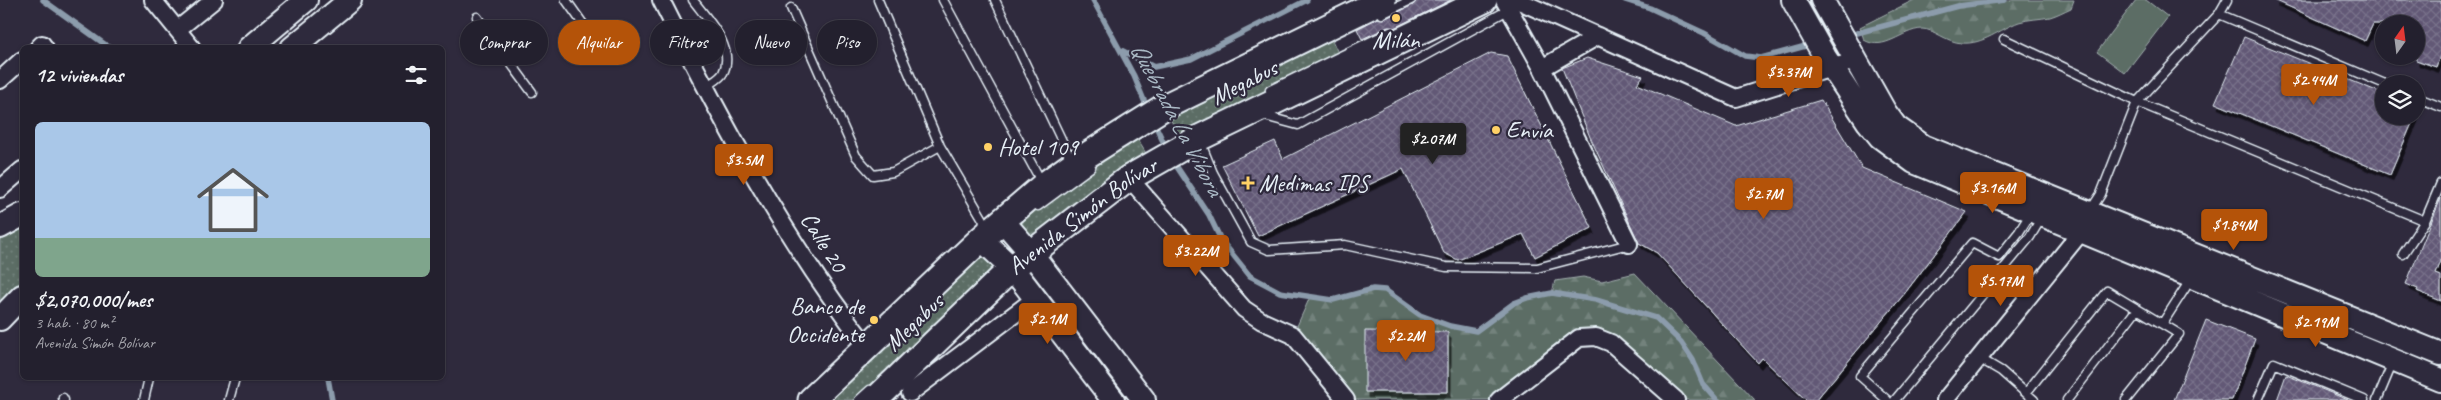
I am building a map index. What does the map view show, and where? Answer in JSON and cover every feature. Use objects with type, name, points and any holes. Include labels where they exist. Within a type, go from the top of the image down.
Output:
[{"type":"main road","name":"Avenida Simón Bolívar","points":[[811,400],[867,346],[1006,244],[1118,179],[1153,164],[1256,104],[1484,0]]},
{"type":"main road","name":"Avenida Simón Bolívar","points":[[895,391],[1006,244],[1044,185],[1073,164],[1164,107],[1377,9]]},
{"type":"street","points":[[153,0],[190,45]]},
{"type":"street","points":[[178,29],[214,0]]},
{"type":"street","points":[[254,45],[306,0]]},
{"type":"street","points":[[296,45],[350,0]]},
{"type":"street","name":"Calle 20","points":[[661,0],[705,88],[813,273],[867,346]]},
{"type":"street","points":[[1793,0],[1829,63],[1868,122],[1880,137],[1897,152],[1914,162],[2038,213],[2090,213],[2192,277],[2441,380]]},
{"type":"street","points":[[1510,3],[1598,36],[1736,98],[1850,54]]},
{"type":"street","points":[[1510,3],[1629,244]]},
{"type":"street","points":[[1826,9],[1850,54],[1885,112],[1896,127],[1923,146],[2441,354]]},
{"type":"street","points":[[1542,68],[1598,36]]},
{"type":"street","points":[[0,80],[20,62]]},
{"type":"street","points":[[0,189],[20,172]]},
{"type":"street","points":[[1118,179],[1244,308],[1262,321],[1293,335],[1346,400]]},
{"type":"street","points":[[1945,400],[1980,358],[2090,213]]},
{"type":"street","points":[[0,226],[20,215]]},
{"type":"street","points":[[1006,244],[1036,298],[1113,400]]},
{"type":"street","points":[[1006,244],[1144,400]]},
{"type":"street","points":[[0,318],[20,298]]},
{"type":"street","points":[[895,391],[1036,298]]},
{"type":"street","points":[[1500,400],[1579,338],[1596,337],[1611,343],[1676,400]]},
{"type":"lane","points":[[566,0],[580,20]]},
{"type":"lane","points":[[693,0],[720,37],[727,62],[722,75],[705,88]]},
{"type":"lane","points":[[878,0],[940,146],[1006,244]]},
{"type":"lane","points":[[943,0],[1044,185]]},
{"type":"lane","points":[[995,0],[1073,164]]},
{"type":"lane","points":[[1377,9],[1411,0]]},
{"type":"lane","points":[[2090,213],[2137,102],[2219,14],[2227,0]]},
{"type":"lane","points":[[1256,104],[1298,125],[1510,3]]},
{"type":"lane","points":[[791,8],[856,156],[873,175],[893,172],[940,146]]},
{"type":"lane","points":[[2219,14],[2375,80]]},
{"type":"lane","points":[[477,17],[532,92]]},
{"type":"lane","name":"Megabus","points":[[1256,104],[1397,29]]},
{"type":"lane","points":[[2004,38],[2137,102],[2425,221]]},
{"type":"lane","points":[[2425,101],[2441,107]]},
{"type":"lane","points":[[1192,142],[1213,173],[1251,242],[1270,250],[1346,245],[1446,267],[1537,268],[1629,244]]},
{"type":"lane","points":[[1033,210],[1099,160]]},
{"type":"lane","points":[[2403,254],[2425,221],[2441,182]]},
{"type":"lane","points":[[1887,400],[1860,376],[1972,242],[1999,257],[2019,232],[2038,213]]},
{"type":"lane","points":[[1895,400],[2030,237],[2038,213]]},
{"type":"lane","points":[[2162,324],[2192,277]]},
{"type":"lane","points":[[2026,393],[2107,290],[2179,334],[2126,400]]},
{"type":"lane","points":[[2067,400],[2137,309]]},
{"type":"lane","points":[[1980,358],[2034,400]]},
{"type":"lane","points":[[2377,400],[2394,360]]},
{"type":"lane","points":[[2258,400],[2274,363],[2364,400]]},
{"type":"lane","points":[[144,400],[147,380]]},
{"type":"lane","points":[[229,400],[234,380]]},
{"type":"lane","name":"Megabus","points":[[860,400],[895,391]]},
{"type":"green space","points":[[1914,0],[2074,0],[2071,8],[2055,15],[2019,22],[1977,42],[1956,42],[1922,29],[1914,30],[1886,42],[1872,43],[1864,40],[1860,27]]},
{"type":"green space","points":[[2136,0],[2146,0],[2168,17],[2125,73],[2097,52]]},
{"type":"green space","points":[[1331,38],[1339,55],[1179,135],[1169,117]]},
{"type":"green space","points":[[1136,137],[1147,155],[1025,246],[1009,228],[1107,155]]},
{"type":"green space","points":[[20,216],[20,298],[0,319],[0,227]]},
{"type":"green space","points":[[989,247],[1005,262],[859,400],[827,400]]},
{"type":"green space","points":[[1635,273],[1755,400],[1676,400],[1611,343],[1579,338],[1499,400],[1346,400],[1293,335],[1310,297],[1333,300],[1373,289],[1385,290],[1420,315],[1450,326],[1476,331],[1514,303],[1527,298],[1552,293],[1555,281],[1583,277],[1602,281]]},
{"type":"building","name":"Milán","points":[[1417,0],[1451,0],[1394,28],[1388,27],[1362,39],[1357,29],[1378,18],[1384,19],[1413,5]]},
{"type":"building","points":[[2274,0],[2441,0],[2441,53],[2436,67],[2425,63],[2425,15],[2375,15],[2375,24],[2373,24],[2365,41]]},
{"type":"building","points":[[2244,37],[2375,90],[2375,125],[2411,125],[2390,175],[2215,103]]},
{"type":"building","points":[[1491,53],[1507,56],[1592,228],[1535,257],[1523,234],[1458,260],[1444,253],[1403,169],[1258,236],[1222,165],[1275,141],[1283,159]]},
{"type":"building","points":[[1587,58],[1643,76],[1637,84],[1736,126],[1821,100],[1862,168],[1967,212],[1905,293],[1816,400],[1806,400],[1762,358],[1758,363],[1657,253],[1639,243],[1590,137],[1562,68]]},
{"type":"building","points":[[2441,198],[2441,261],[2436,274],[2441,276],[2441,301],[2406,284]]},
{"type":"building","points":[[2206,320],[2255,339],[2232,400],[2174,400]]},
{"type":"building","points":[[1365,331],[1448,332],[1448,392],[1365,392]]},
{"type":"building","points":[[2286,375],[2314,386],[2348,400],[2277,400]]},
{"type":"waterway","points":[[43,0],[106,45]]},
{"type":"waterway","name":"Quebrada La Vibora","points":[[1093,0],[1134,76],[1148,110]]},
{"type":"waterway","points":[[1121,50],[1154,67],[1191,59],[1307,0]]},
{"type":"waterway","points":[[1625,0],[1650,8],[1704,33],[1745,56],[1761,58],[1813,44]]},
{"type":"waterway","points":[[1846,36],[1958,6],[2005,0]]},
{"type":"waterway","name":"Quebrada La Vibora","points":[[1153,120],[1167,150]]},
{"type":"waterway","name":"Quebrada La Vibora","points":[[1173,161],[1209,215],[1221,240],[1250,276],[1280,292],[1333,300],[1373,289],[1385,290],[1420,315],[1450,326],[1476,331],[1514,303],[1527,298],[1552,293],[1596,300],[1656,318],[1681,342],[1693,360],[1703,384],[1717,400]]},
{"type":"waterway","points":[[328,380],[332,400]]},
{"type":"place","name":"Milán","points":[[1396,18]]},
{"type":"place","name":"Envía","points":[[1496,130]]},
{"type":"place","name":"Hotel 109","points":[[988,147]]},
{"type":"place","name":"Medimas IPS","points":[[1248,183]]},
{"type":"place","name":"Banco de Occidente","points":[[874,320]]}]
